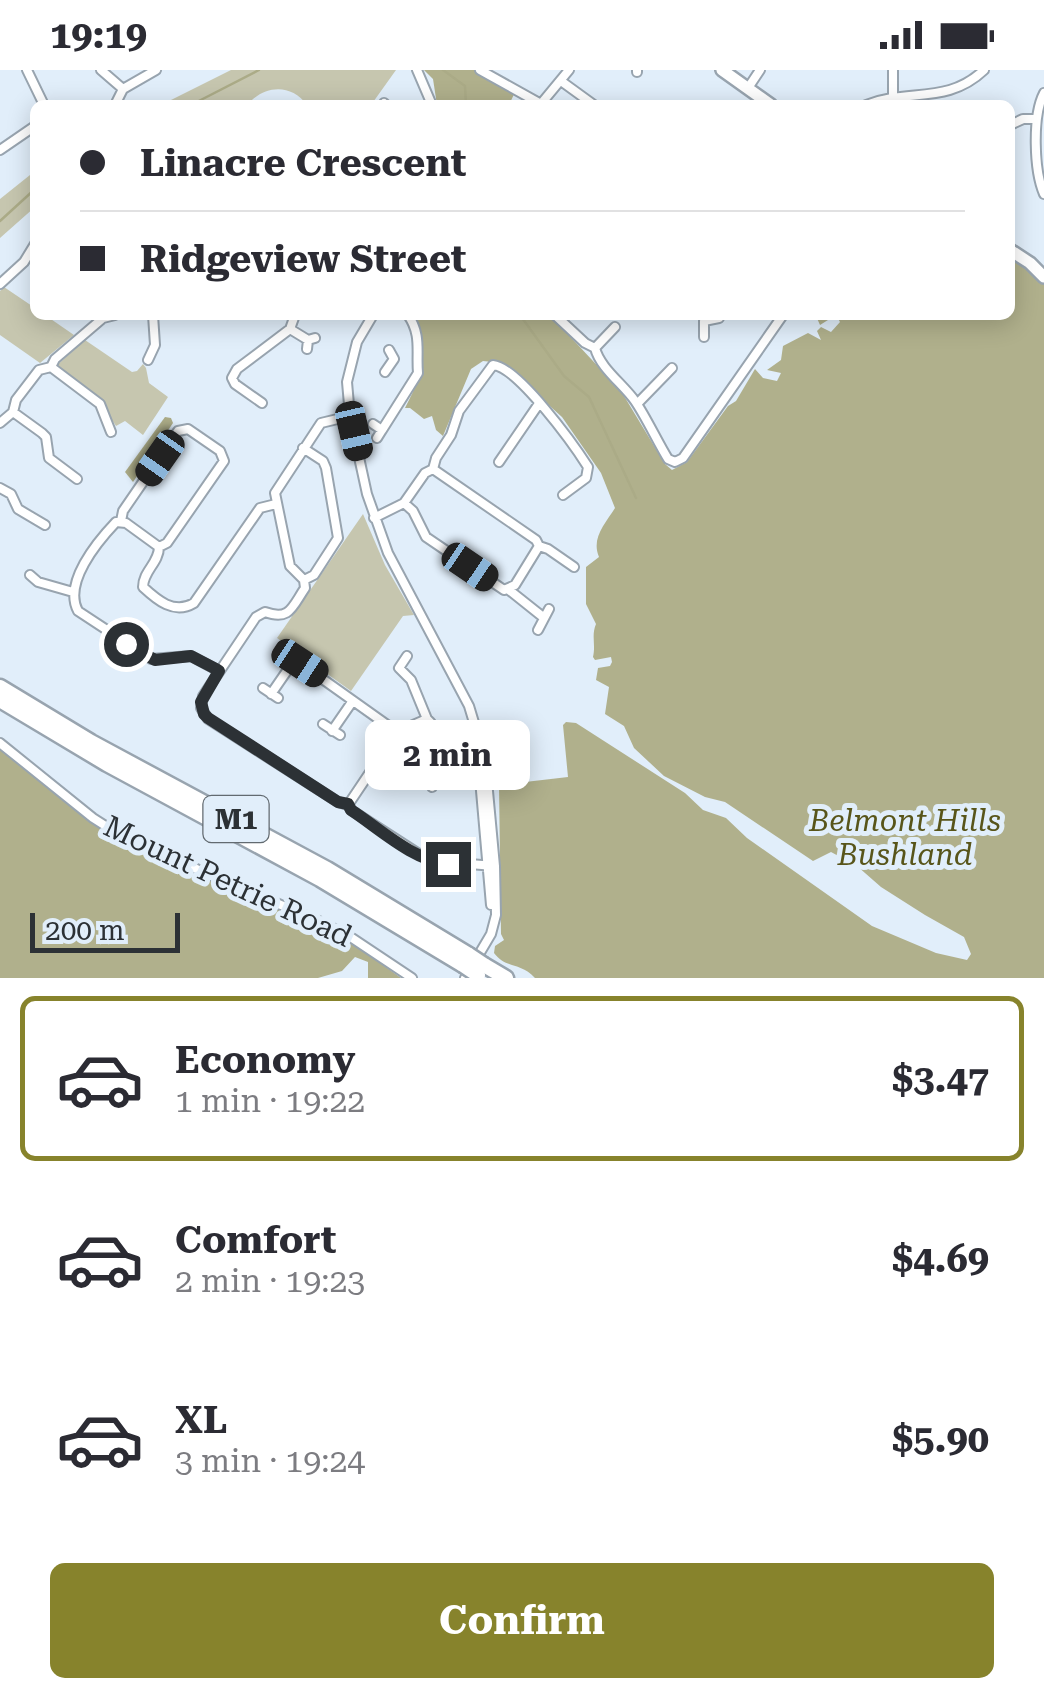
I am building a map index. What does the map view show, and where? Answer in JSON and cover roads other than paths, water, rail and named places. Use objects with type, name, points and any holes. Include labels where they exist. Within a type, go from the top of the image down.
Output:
[{"type":"highway","name":"M1","points":[[0,687],[119,757],[314,862],[474,969]]},
{"type":"highway","name":"M1","points":[[0,700],[474,969],[506,978]]},
{"type":"main road","points":[[722,70],[764,100]]},
{"type":"main road","points":[[1015,253],[1044,277]]},
{"type":"street","points":[[27,70],[42,100]]},
{"type":"street","points":[[101,70],[123,89]]},
{"type":"street","points":[[118,100],[123,89],[156,70]]},
{"type":"street","points":[[417,70],[430,100]]},
{"type":"street","points":[[480,70],[497,74],[534,100]]},
{"type":"street","points":[[543,100],[569,70]]},
{"type":"street","points":[[748,88],[760,70]]},
{"type":"street","points":[[893,70],[893,98]]},
{"type":"street","points":[[885,100],[961,88],[984,70]]},
{"type":"street","points":[[562,80],[588,100]]},
{"type":"street","points":[[1044,93],[1036,118],[1044,194]]},
{"type":"street","points":[[936,94],[937,100]]},
{"type":"street","points":[[1015,123],[1036,118]]},
{"type":"street","points":[[0,150],[30,129]]},
{"type":"street","points":[[0,284],[28,264],[30,258]]},
{"type":"street","points":[[0,423],[13,412],[16,400],[39,370],[51,367],[55,359],[101,320]]},
{"type":"street","points":[[148,360],[155,345],[153,320]]},
{"type":"street","points":[[264,405],[232,378],[236,369],[290,329],[293,320]]},
{"type":"street","points":[[371,320],[351,358],[347,382],[350,416],[374,518],[458,687],[478,752],[492,866],[491,934],[474,969]]},
{"type":"street","points":[[374,424],[380,434],[416,379],[415,360],[420,346],[410,320]]},
{"type":"street","points":[[561,320],[595,348],[599,360],[638,404],[640,414],[668,458],[675,462],[683,458],[780,320]]},
{"type":"street","points":[[704,322],[712,320]]},
{"type":"street","points":[[704,322],[704,337]]},
{"type":"street","points":[[595,348],[615,328]]},
{"type":"street","points":[[290,329],[310,342]]},
{"type":"street","points":[[385,372],[391,354],[415,360]]},
{"type":"street","points":[[434,469],[459,411],[488,367],[497,365],[505,368],[568,434],[589,470],[586,478],[564,495]]},
{"type":"street","points":[[51,367],[100,404],[111,432]]},
{"type":"street","points":[[638,404],[672,368]]},
{"type":"street","points":[[499,462],[538,405]]},
{"type":"street","points":[[13,412],[46,437],[49,458],[78,479]]},
{"type":"street","points":[[348,804],[338,802],[204,714],[202,696],[259,614],[286,615],[305,588],[304,580],[290,566],[276,504],[277,486],[321,423],[350,416]]},
{"type":"street","points":[[160,547],[167,544],[224,461],[220,451],[188,429],[178,431],[123,511],[121,521],[112,526],[79,574],[73,592],[78,611],[146,657],[161,661],[191,656],[219,671]]},
{"type":"street","points":[[303,448],[323,461],[339,531],[314,575],[304,580]]},
{"type":"street","points":[[374,518],[404,503],[425,473],[434,469]]},
{"type":"street","points":[[434,469],[536,540],[537,553],[508,590]]},
{"type":"street","points":[[0,488],[8,491],[18,509],[45,525]]},
{"type":"street","points":[[404,503],[413,511],[426,537],[546,613],[538,630]]},
{"type":"street","points":[[160,547],[143,586],[171,608],[184,608],[194,603],[260,508],[276,504]]},
{"type":"street","points":[[121,521],[160,547]]},
{"type":"street","points":[[539,546],[574,567]]},
{"type":"street","points":[[30,574],[38,582],[73,592]]},
{"type":"street","points":[[407,656],[399,668],[411,680],[442,744],[441,764],[432,788]]},
{"type":"street","points":[[271,693],[295,662],[340,689],[352,702],[358,702],[397,732]]},
{"type":"street","points":[[322,724],[336,733],[352,702]]},
{"type":"street","points":[[348,804],[397,732],[427,719]]},
{"type":"street","name":"Mount Petrie Road","points":[[0,743],[93,818],[126,839],[321,922],[412,978]]},
{"type":"street","points":[[348,804],[351,810],[430,861],[492,866]]},
{"type":"waterway","points":[[201,100],[259,70]]},
{"type":"waterway","points":[[443,70],[465,86],[466,100]]},
{"type":"waterway","points":[[0,221],[30,194]]},
{"type":"waterway","points":[[524,320],[564,376],[589,397],[636,498]]},
{"type":"park label","name":"Belmont Hills Bushland","points":[[905,837]]}]
